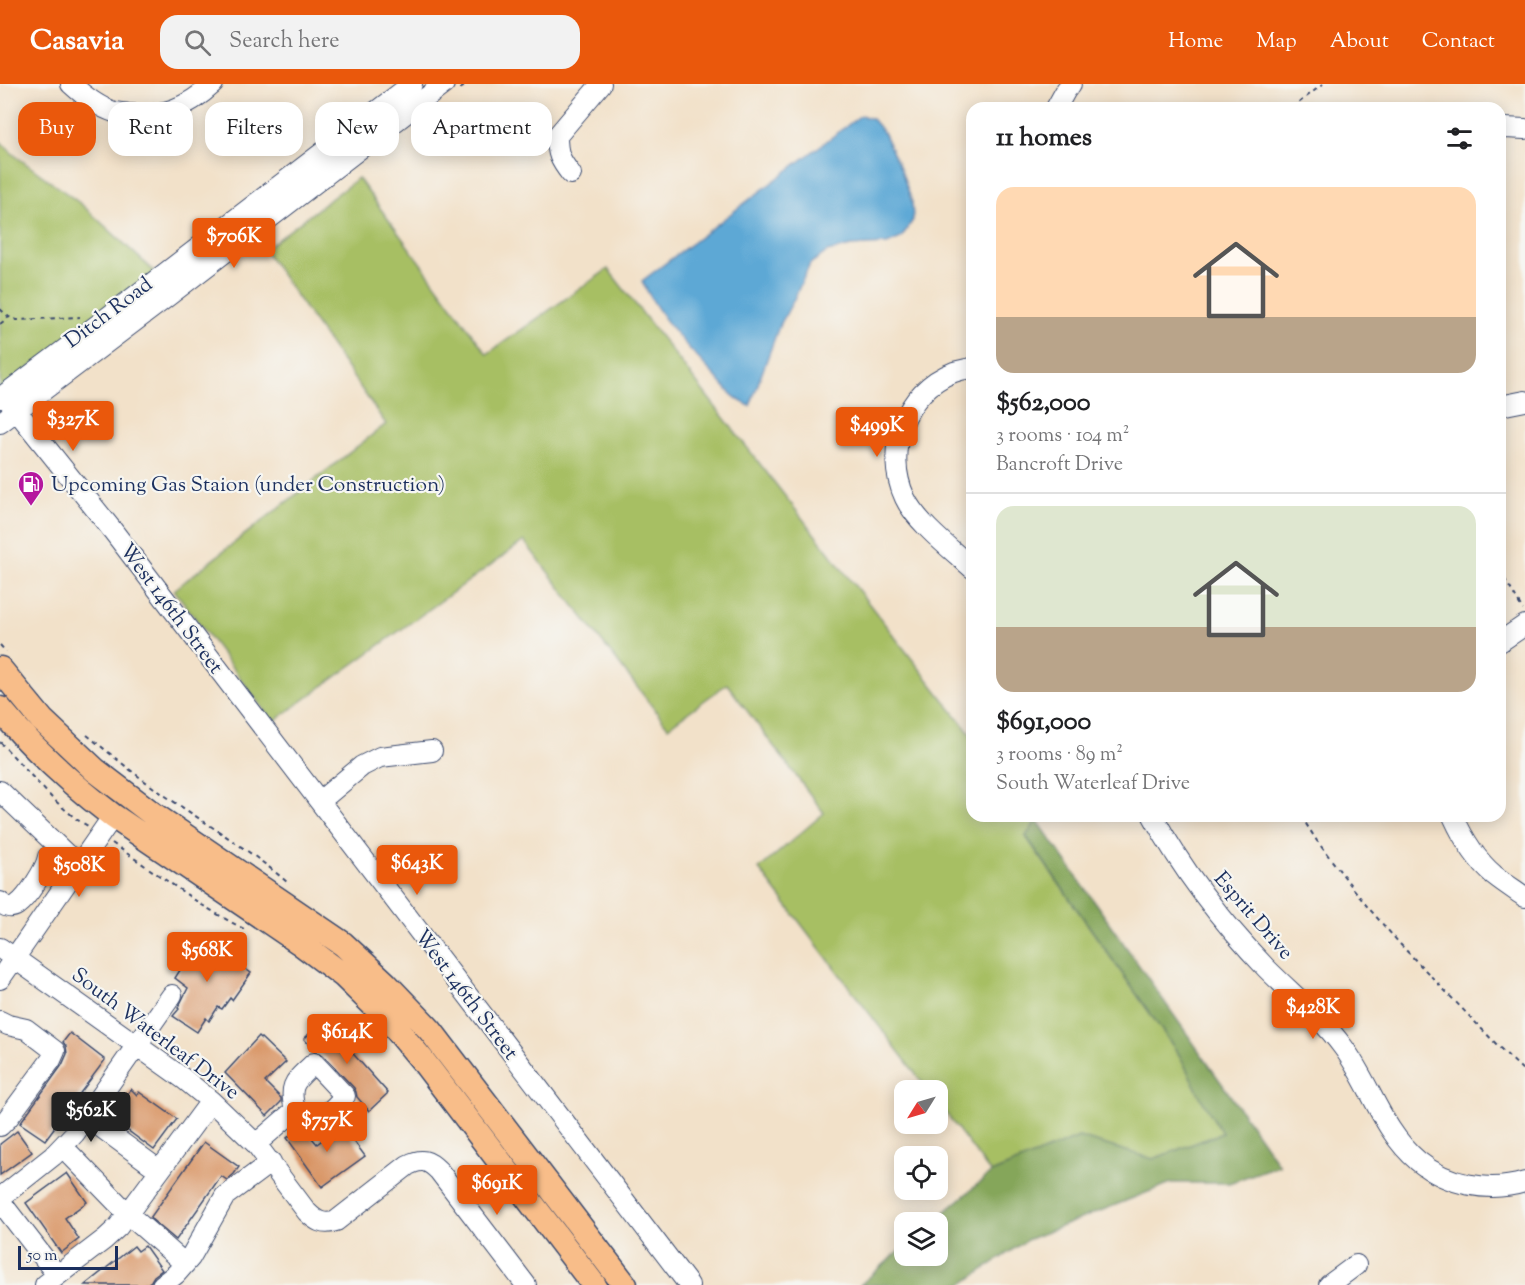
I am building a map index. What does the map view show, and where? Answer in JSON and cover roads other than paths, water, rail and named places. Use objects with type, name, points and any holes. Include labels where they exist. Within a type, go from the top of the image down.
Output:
[{"type":"main road","points":[[4,661],[42,720],[94,770],[154,815],[342,944],[386,984],[430,1030],[625,1285]]},
{"type":"main road","points":[[0,709],[60,773],[113,816],[299,942],[344,976],[388,1019],[423,1060],[594,1285]]},
{"type":"street","points":[[71,84],[84,96],[115,112],[159,115],[181,107],[213,84]]},
{"type":"street","name":"Ditch Road","points":[[0,423],[7,401],[113,313],[412,84]]},
{"type":"street","name":"Ditch Road","points":[[7,401],[159,303],[444,84]]},
{"type":"street","points":[[571,174],[560,159],[557,136],[602,84]]},
{"type":"street","points":[[1059,102],[1071,84]]},
{"type":"street","points":[[1506,128],[1525,129]]},
{"type":"street","points":[[966,369],[940,378],[926,388],[904,419],[898,435],[895,455],[898,478],[905,499],[917,517],[966,562]]},
{"type":"street","name":"West 146th Street","points":[[7,401],[113,531],[689,1285]]},
{"type":"street","points":[[1506,405],[1525,401]]},
{"type":"street","points":[[1506,638],[1525,625]]},
{"type":"street","points":[[320,801],[363,766],[380,757],[432,751]]},
{"type":"street","points":[[0,791],[52,851],[66,854],[80,862]]},
{"type":"street","points":[[0,979],[7,953],[80,862],[113,816]]},
{"type":"street","name":"Esprit Drive","points":[[1156,822],[1171,850],[1234,934],[1320,1019],[1344,1048],[1362,1076],[1382,1116],[1411,1154],[1437,1173],[1459,1182],[1480,1187],[1518,1184]]},
{"type":"street","points":[[1456,822],[1478,858],[1493,874],[1525,897]]},
{"type":"street","points":[[8,904],[22,883],[52,851]]},
{"type":"street","name":"South Waterleaf Drive","points":[[7,953],[184,1079],[211,1101],[256,1144],[315,1220],[330,1223],[408,1165],[421,1160],[427,1161],[439,1171],[526,1285]]},
{"type":"street","points":[[172,995],[75,1133],[63,1147],[0,1200],[51,1280],[105,1239],[128,1214],[211,1101]]},
{"type":"street","points":[[0,1021],[26,1029],[55,1051],[51,1060],[0,1126]]},
{"type":"street","points":[[256,1144],[295,1110]]},
{"type":"street","points":[[87,1117],[159,1170]]},
{"type":"street","points":[[63,1147],[128,1214],[185,1264]]},
{"type":"street","points":[[162,1285],[190,1258],[225,1196],[271,1162]]},
{"type":"street","points":[[1329,1285],[1356,1265]]},
{"type":"water","points":[[861,115],[872,119],[883,132],[901,170],[912,202],[913,220],[901,238],[887,244],[851,246],[827,252],[810,264],[778,329],[750,406],[731,393],[684,343],[665,319],[642,281]]},
{"type":"place","name":"Upcoming Gas Staion (under Construction)","points":[[31,507]]}]
